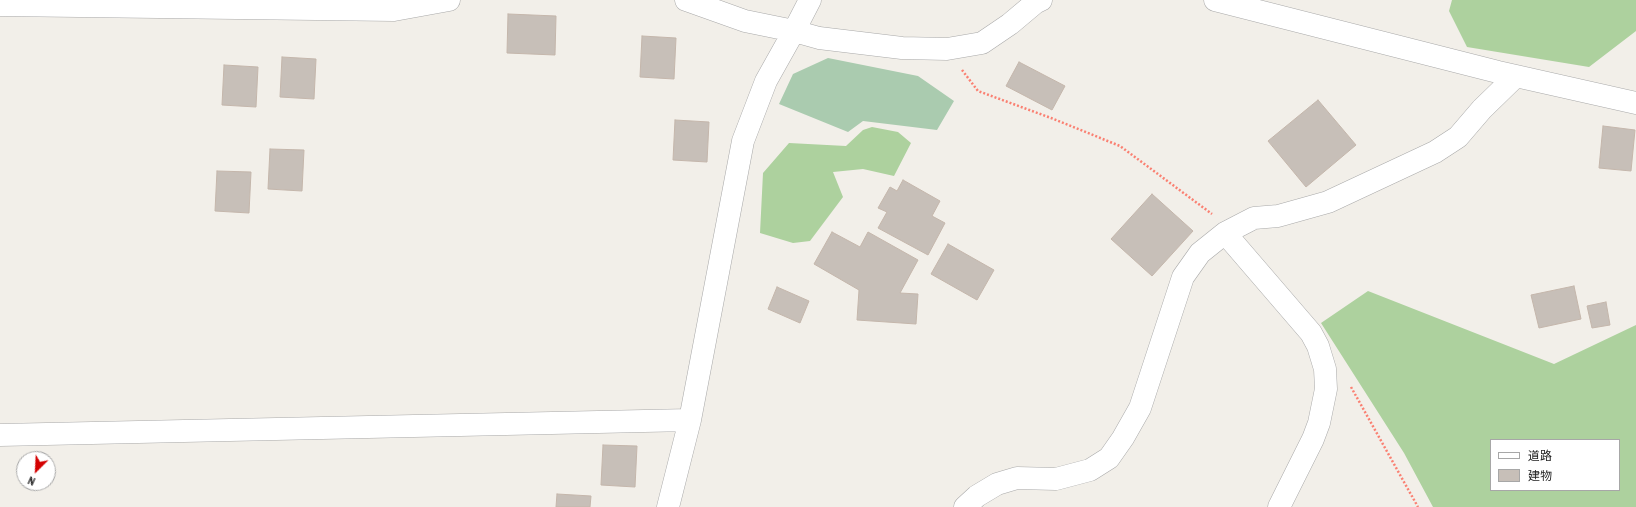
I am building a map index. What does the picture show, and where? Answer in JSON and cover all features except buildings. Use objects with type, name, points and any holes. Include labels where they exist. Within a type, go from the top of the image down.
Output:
[{"type":"street","points":[[0,5],[394,10],[449,0]]},
{"type":"street","points":[[668,507],[690,420],[743,141],[766,81],[810,0]]},
{"type":"street","points":[[694,1],[745,21],[794,31],[819,38],[902,48],[947,49],[982,43],[1041,0]]},
{"type":"street","points":[[1215,0],[1516,76],[1636,102]]},
{"type":"street","points":[[965,507],[977,496],[997,484],[1016,478],[1056,479],[1090,470],[1109,458],[1123,438],[1140,408],[1183,277],[1200,253],[1225,233],[1254,218],[1278,216],[1328,202],[1435,152],[1458,137],[1482,109],[1516,76]]},
{"type":"street","points":[[1225,233],[1311,334],[1318,346],[1325,369],[1326,389],[1319,423],[1313,439],[1279,507]]},
{"type":"street","points":[[0,435],[690,420]]},
{"type":"green space","points":[[1452,0],[1636,0],[1636,31],[1589,67],[1467,47],[1449,11]]},
{"type":"green space","points":[[828,58],[918,76],[954,101],[937,130],[863,121],[848,132],[779,104],[793,74]]},
{"type":"green space","points":[[872,127],[898,132],[911,143],[894,176],[863,169],[833,172],[843,197],[810,241],[793,243],[760,233],[763,173],[789,143],[846,146],[863,130]]},
{"type":"green space","points":[[1368,291],[1554,364],[1636,325],[1636,507],[1433,507],[1404,453],[1321,323]]}]
